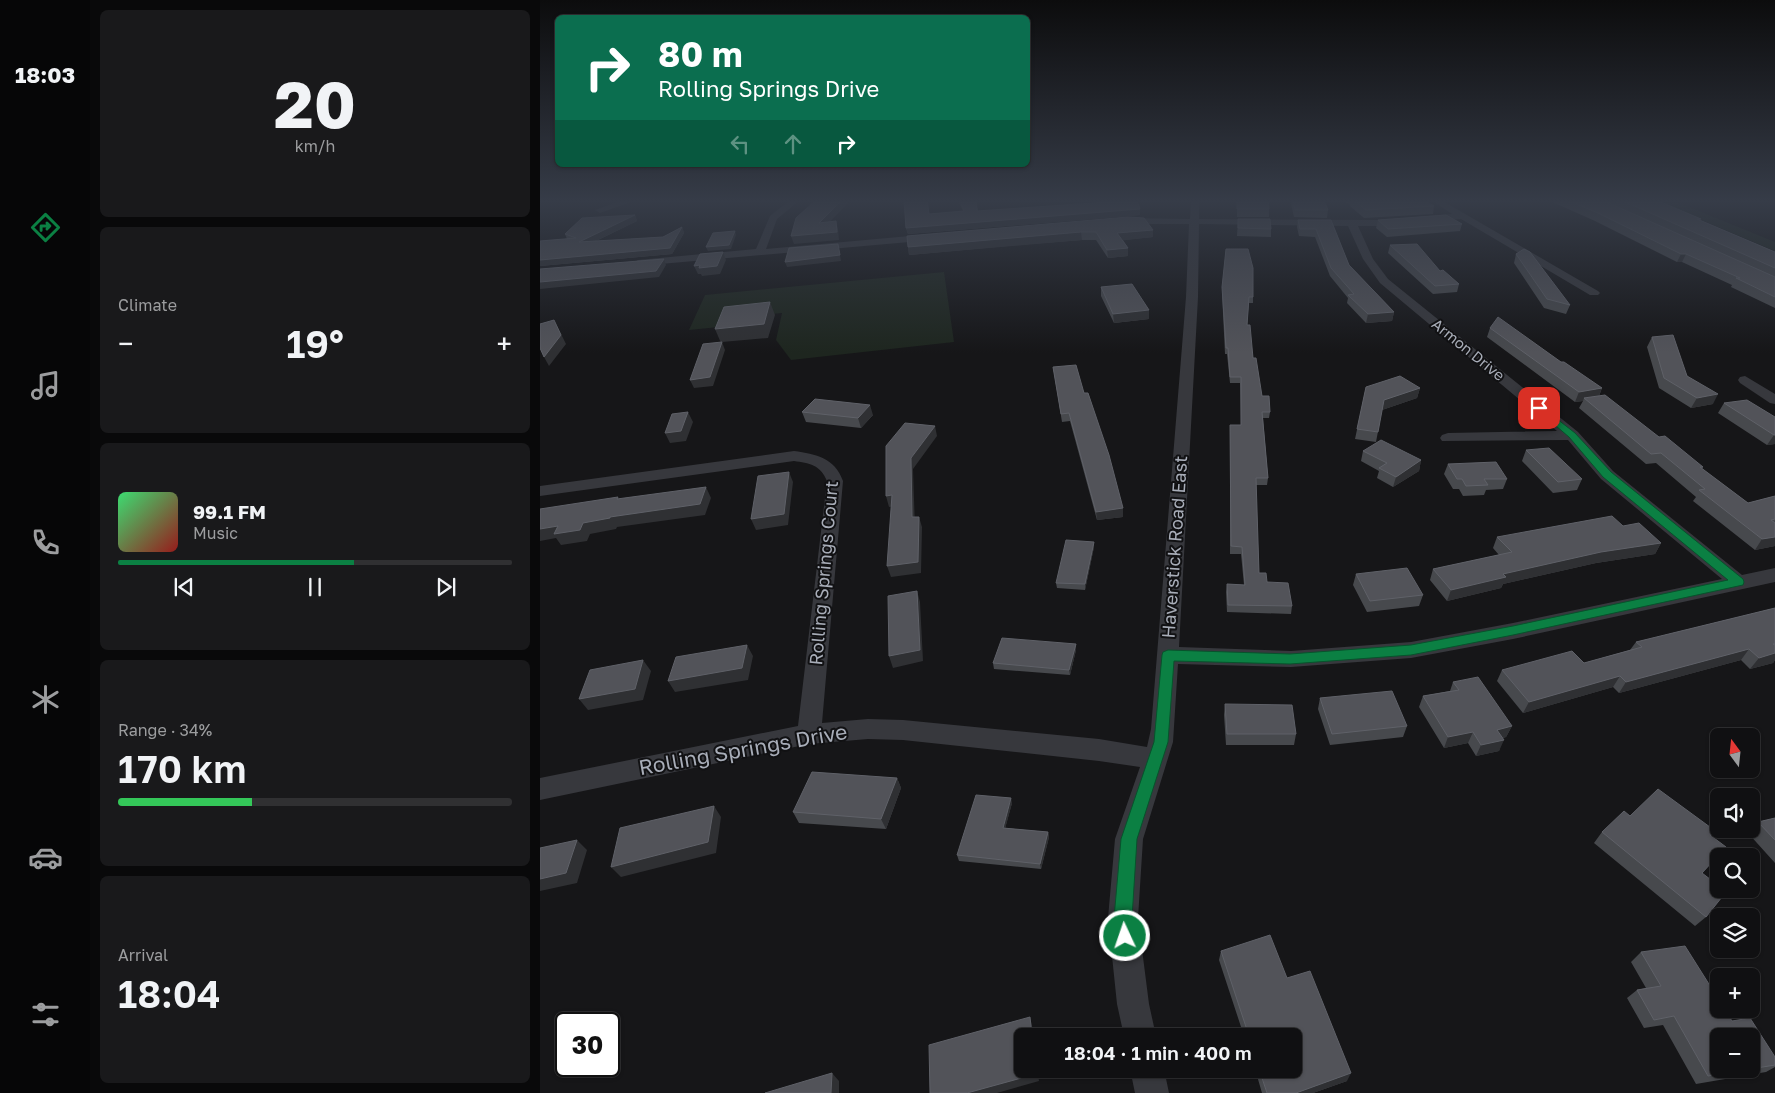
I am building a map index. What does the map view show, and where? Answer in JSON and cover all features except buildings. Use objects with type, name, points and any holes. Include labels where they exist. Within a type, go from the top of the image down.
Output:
[{"type":"street","points":[[626,264],[771,251]]},
{"type":"street","name":"Haverstick Road East","points":[[1138,1028],[1133,1004],[1123,918],[1129,839],[1156,759],[1163,729],[1193,251]]},
{"type":"street","name":"Armon Drive","points":[[1365,251],[1384,281],[1572,435],[1607,475],[1738,582]]},
{"type":"street","points":[[1522,251],[1594,293]]},
{"type":"street","points":[[1745,380],[1775,400]]},
{"type":"street","points":[[1448,438],[1572,435]]},
{"type":"street","name":"Rolling Springs Court","points":[[540,491],[794,456],[810,458],[826,464],[833,471],[835,482],[809,734]]},
{"type":"street","points":[[1168,655],[1290,659],[1411,650],[1513,631],[1775,574]]},
{"type":"street","name":"Rolling Springs Drive","points":[[540,789],[809,734],[868,729],[902,730],[1099,750],[1156,759]]},
{"type":"street","points":[[1149,1078],[1152,1093]]},
{"type":"shaded area","points":[[944,272],[954,342],[791,360],[776,340],[782,313],[723,319],[719,327],[689,330],[705,295]]},
{"type":"route","points":[[1125,936],[1123,918],[1129,839],[1161,742],[1168,655],[1290,659],[1411,650],[1513,631],[1738,582],[1607,475],[1572,435],[1539,408]]}]
